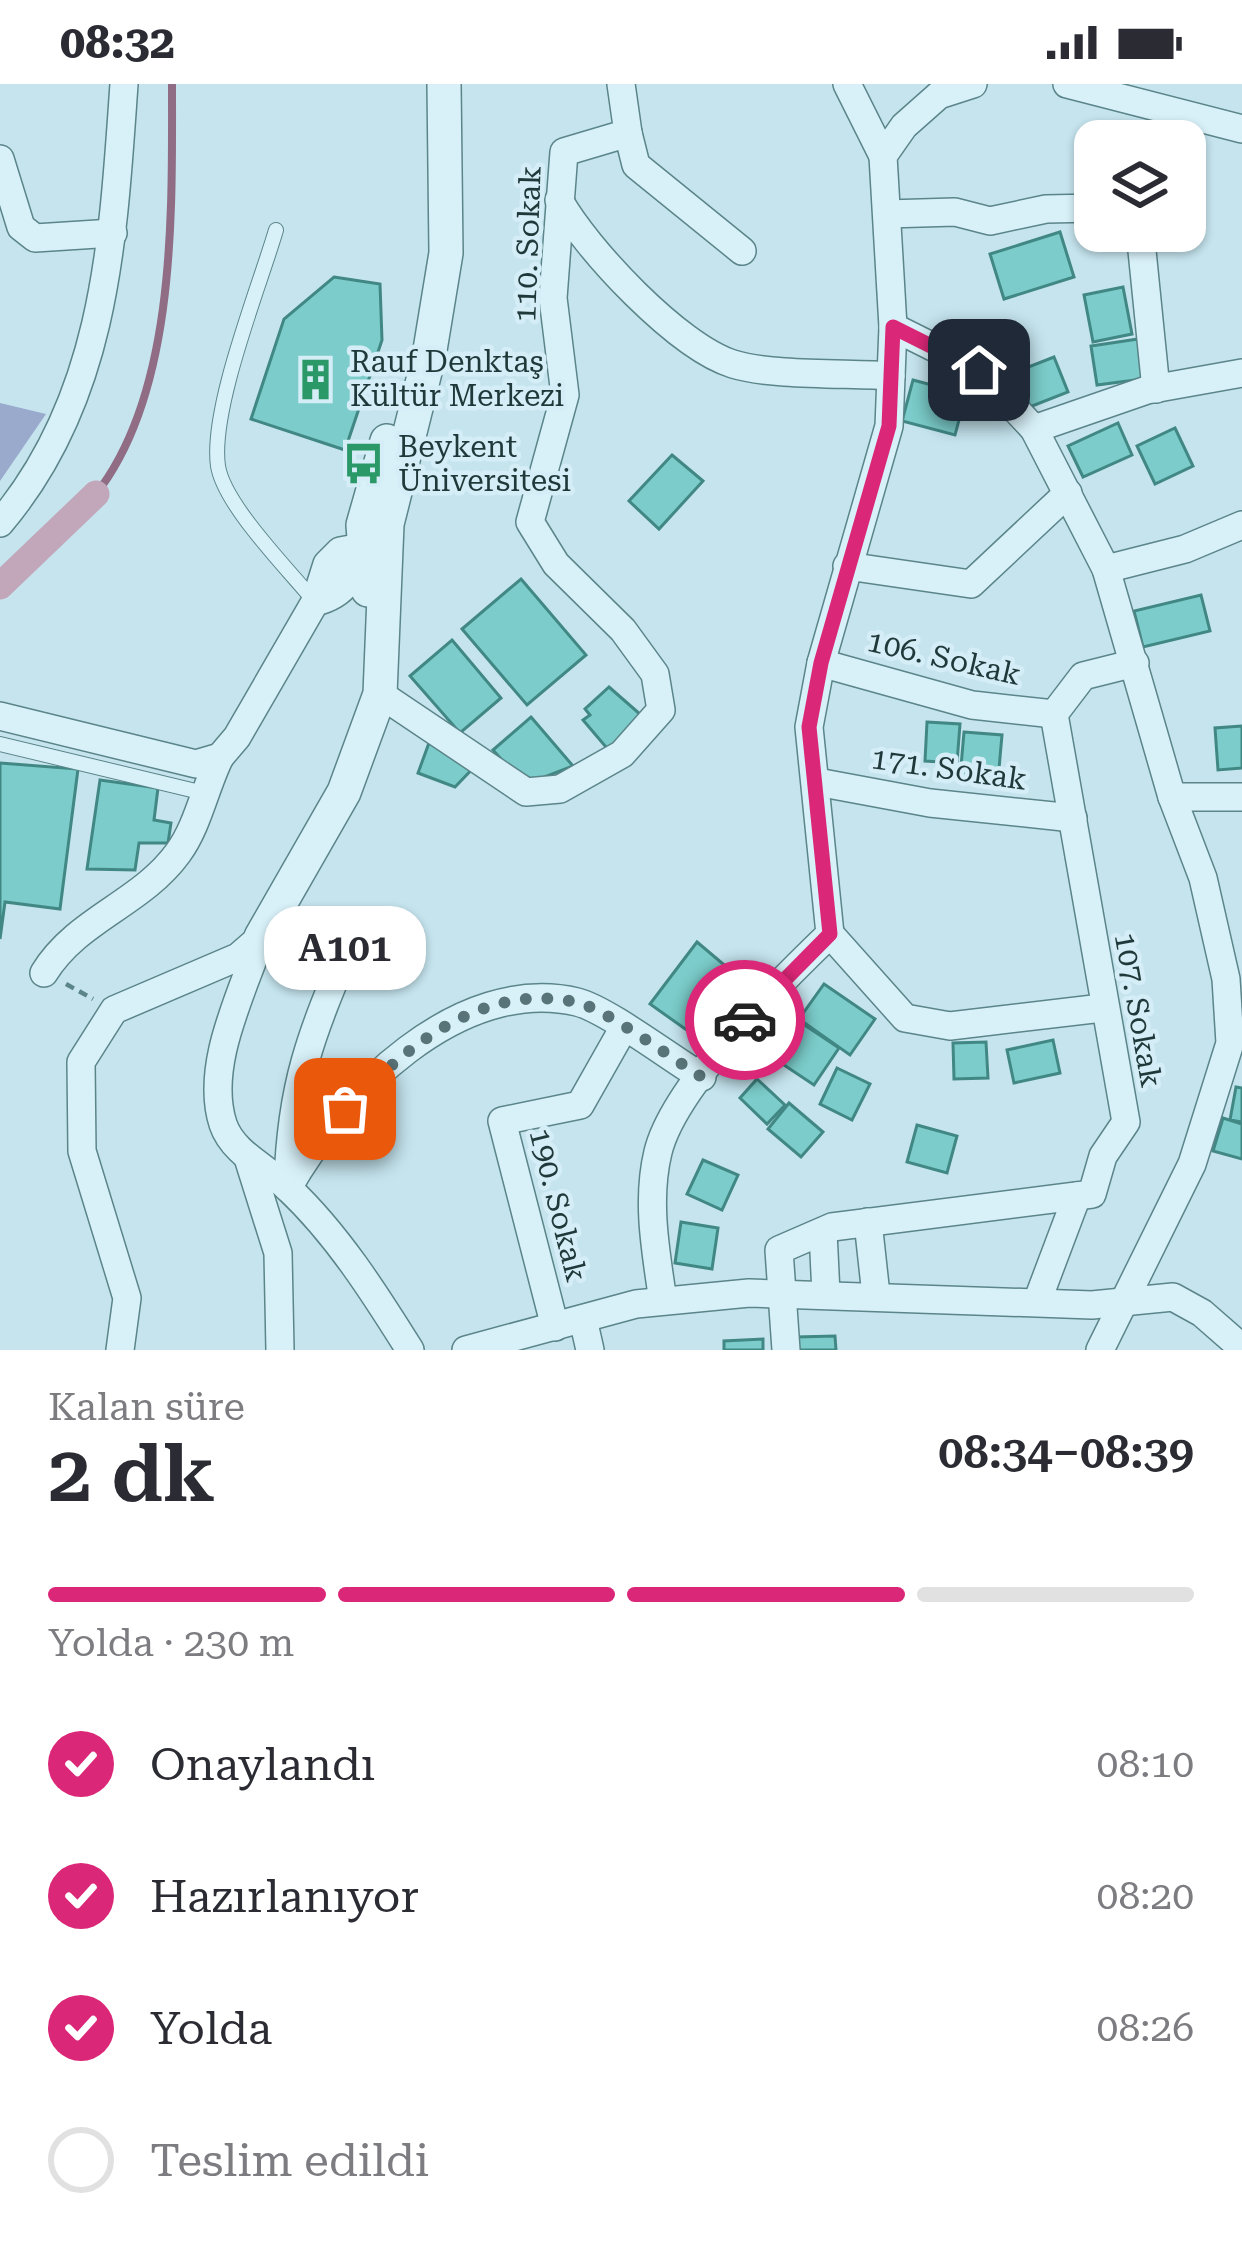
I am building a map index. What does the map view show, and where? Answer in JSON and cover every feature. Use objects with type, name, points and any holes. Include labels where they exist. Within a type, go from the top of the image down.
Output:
[{"type":"street","points":[[0,524],[25,494],[68,416],[94,346],[113,233],[124,84]]},
{"type":"street","points":[[410,1350],[368,1283],[288,1188],[248,1157],[224,1125],[220,1062],[261,937],[344,792],[380,694],[380,632],[386,611],[367,504],[403,393],[426,270],[427,84]]},
{"type":"street","points":[[44,973],[83,927],[120,906],[180,851],[220,757],[237,737],[315,602],[334,598],[374,548],[446,253],[444,84]]},
{"type":"street","points":[[621,84],[636,165],[742,251]]},
{"type":"street","points":[[847,84],[883,156],[893,327],[889,426],[821,663],[809,727],[830,934],[905,1018],[950,1026],[1102,1008]]},
{"type":"street","points":[[883,156],[904,126],[939,94],[973,84]]},
{"type":"street","points":[[1066,84],[1242,129]]},
{"type":"street","name":"110. Sokak","points":[[380,694],[526,792],[560,789],[622,754],[661,710],[655,674],[623,630],[556,564],[530,522],[565,395],[553,298],[564,152],[628,133]]},
{"type":"street","points":[[0,159],[21,227],[35,238],[113,233]]},
{"type":"street","points":[[559,200],[576,232],[646,304],[734,365],[891,376]]},
{"type":"street","points":[[887,214],[956,212],[990,220],[1074,208]]},
{"type":"street","points":[[1141,252],[1156,388]]},
{"type":"street","points":[[893,327],[979,370],[1034,429],[1068,494],[1106,569],[1172,797],[1234,979],[1236,1044],[1192,1164],[1100,1350]]},
{"type":"street","points":[[1034,429],[1156,388],[1242,373]]},
{"type":"street","points":[[848,566],[971,584],[1068,494]]},
{"type":"street","points":[[1106,569],[1185,549],[1242,525]]},
{"type":"street","name":"106. Sokak","points":[[821,663],[972,705],[1054,714]]},
{"type":"street","points":[[1054,714],[1083,676],[1135,663]]},
{"type":"street","name":"107. Sokak","points":[[1054,714],[1102,1008],[1126,1122],[1103,1156],[1092,1194],[1077,1196]]},
{"type":"street","points":[[0,716],[196,764],[220,757]]},
{"type":"street","name":"171. Sokak","points":[[817,782],[930,802],[1072,818]]},
{"type":"street","points":[[1172,797],[1242,797]]},
{"type":"street","points":[[663,1301],[652,1225],[657,1154],[672,1116],[759,1001],[830,934]]},
{"type":"street","points":[[120,1350],[127,1298],[82,1151],[81,1062],[114,1010],[238,957],[261,937]]},
{"type":"street","points":[[288,1188],[290,1116],[302,1056],[349,945]]},
{"type":"street","points":[[288,1188],[316,1139],[374,1080],[449,1021],[492,1002],[579,1002],[702,1077]]},
{"type":"street","name":"190. Sokak","points":[[569,1323],[502,1121],[580,1105],[623,1029]]},
{"type":"street","points":[[248,1157],[278,1252],[280,1350]]},
{"type":"street","points":[[786,1350],[779,1250],[823,1232],[868,1222],[1077,1196],[1037,1302]]},
{"type":"street","points":[[868,1222],[876,1295]]},
{"type":"street","points":[[823,1232],[826,1294]]},
{"type":"street","points":[[466,1350],[663,1301],[784,1293],[1037,1302],[1173,1297],[1202,1312],[1242,1348]]},
{"type":"street","points":[[569,1323],[590,1350]]},
{"type":"lane","points":[[276,230],[220,421],[218,467],[227,490],[315,602]]},
{"type":"lane","points":[[0,744],[204,793]]},
{"type":"path","points":[[44,973],[114,1010]]},
{"type":"shaded area","points":[[0,403],[46,414],[0,481]]},
{"type":"building","points":[[1060,232],[1074,277],[1004,299],[990,254]]},
{"type":"building","name":"Rauf Denktaş Kültür Merkezi","points":[[334,277],[380,284],[382,340],[345,450],[251,419],[284,319]]},
{"type":"building","points":[[1123,287],[1132,334],[1093,342],[1084,295]]},
{"type":"building","points":[[1138,339],[1143,379],[1097,385],[1091,346]]},
{"type":"building","points":[[1054,357],[1068,392],[1022,410],[1008,375]]},
{"type":"building","points":[[913,380],[966,394],[955,435],[902,421]]},
{"type":"building","points":[[1118,423],[1132,455],[1083,477],[1068,446]]},
{"type":"building","points":[[1175,428],[1193,466],[1155,484],[1137,446]]},
{"type":"building","points":[[672,455],[703,481],[659,529],[629,501]]},
{"type":"building","points":[[521,579],[586,655],[527,705],[462,629]]},
{"type":"building","points":[[1201,595],[1210,631],[1143,647],[1134,611]]},
{"type":"building","points":[[452,640],[501,698],[460,733],[410,676]]},
{"type":"building","points":[[609,687],[649,722],[611,753],[583,720],[590,715],[585,709]]},
{"type":"building","points":[[531,717],[573,766],[524,785],[493,750]]},
{"type":"building","points":[[927,722],[960,724],[957,763],[925,761]]},
{"type":"building","points":[[1242,726],[1242,768],[1218,770],[1215,728]]},
{"type":"building","points":[[433,732],[482,759],[455,787],[418,773]]},
{"type":"building","points":[[964,732],[1002,735],[998,780],[960,778]]},
{"type":"building","points":[[0,763],[78,769],[60,909],[5,902],[0,939]]},
{"type":"building","points":[[100,780],[158,788],[154,820],[171,823],[168,843],[139,843],[135,870],[87,869]]},
{"type":"building","points":[[697,942],[748,985],[705,1043],[650,1004]]},
{"type":"building","points":[[824,984],[875,1019],[850,1055],[799,1019]]},
{"type":"building","points":[[788,1014],[839,1048],[814,1085],[763,1051]]},
{"type":"building","points":[[1053,1040],[1060,1073],[1014,1083],[1007,1050]]},
{"type":"building","points":[[986,1042],[988,1078],[954,1079],[953,1043]]},
{"type":"building","points":[[837,1068],[870,1084],[852,1120],[820,1104]]},
{"type":"building","points":[[757,1079],[785,1105],[767,1124],[740,1098]]},
{"type":"building","points":[[1236,1087],[1242,1088],[1242,1122],[1230,1120]]},
{"type":"building","points":[[789,1103],[823,1132],[801,1157],[768,1129]]},
{"type":"building","points":[[1223,1118],[1242,1124],[1242,1159],[1213,1151]]},
{"type":"building","points":[[917,1125],[957,1136],[947,1173],[907,1162]]},
{"type":"building","points":[[703,1160],[738,1175],[722,1210],[687,1194]]},
{"type":"building","points":[[681,1222],[718,1228],[712,1269],[675,1263]]},
{"type":"building","points":[[835,1336],[836,1350],[797,1350],[796,1337]]},
{"type":"building","points":[[763,1339],[763,1350],[724,1350],[724,1341]]},
{"type":"waterway","points":[[96,494],[123,452],[156,352],[169,242],[172,84]]},
{"type":"waterway","points":[[0,586],[96,494]]},
{"type":"way so far","points":[[345,1109],[449,1021],[492,1002],[579,1002],[702,1077],[745,1020]]},
{"type":"place","name":"Rauf Denktaş Kültür Merkezi","points":[[316,379]]},
{"type":"place","name":"Beykent Üniversitesi","points":[[364,464]]},
{"type":"place","name":"A101","points":[[345,1109]]},
{"type":"route","points":[[745,1020],[830,934],[824,832],[809,727],[821,663],[889,426],[893,327],[979,370]]}]
